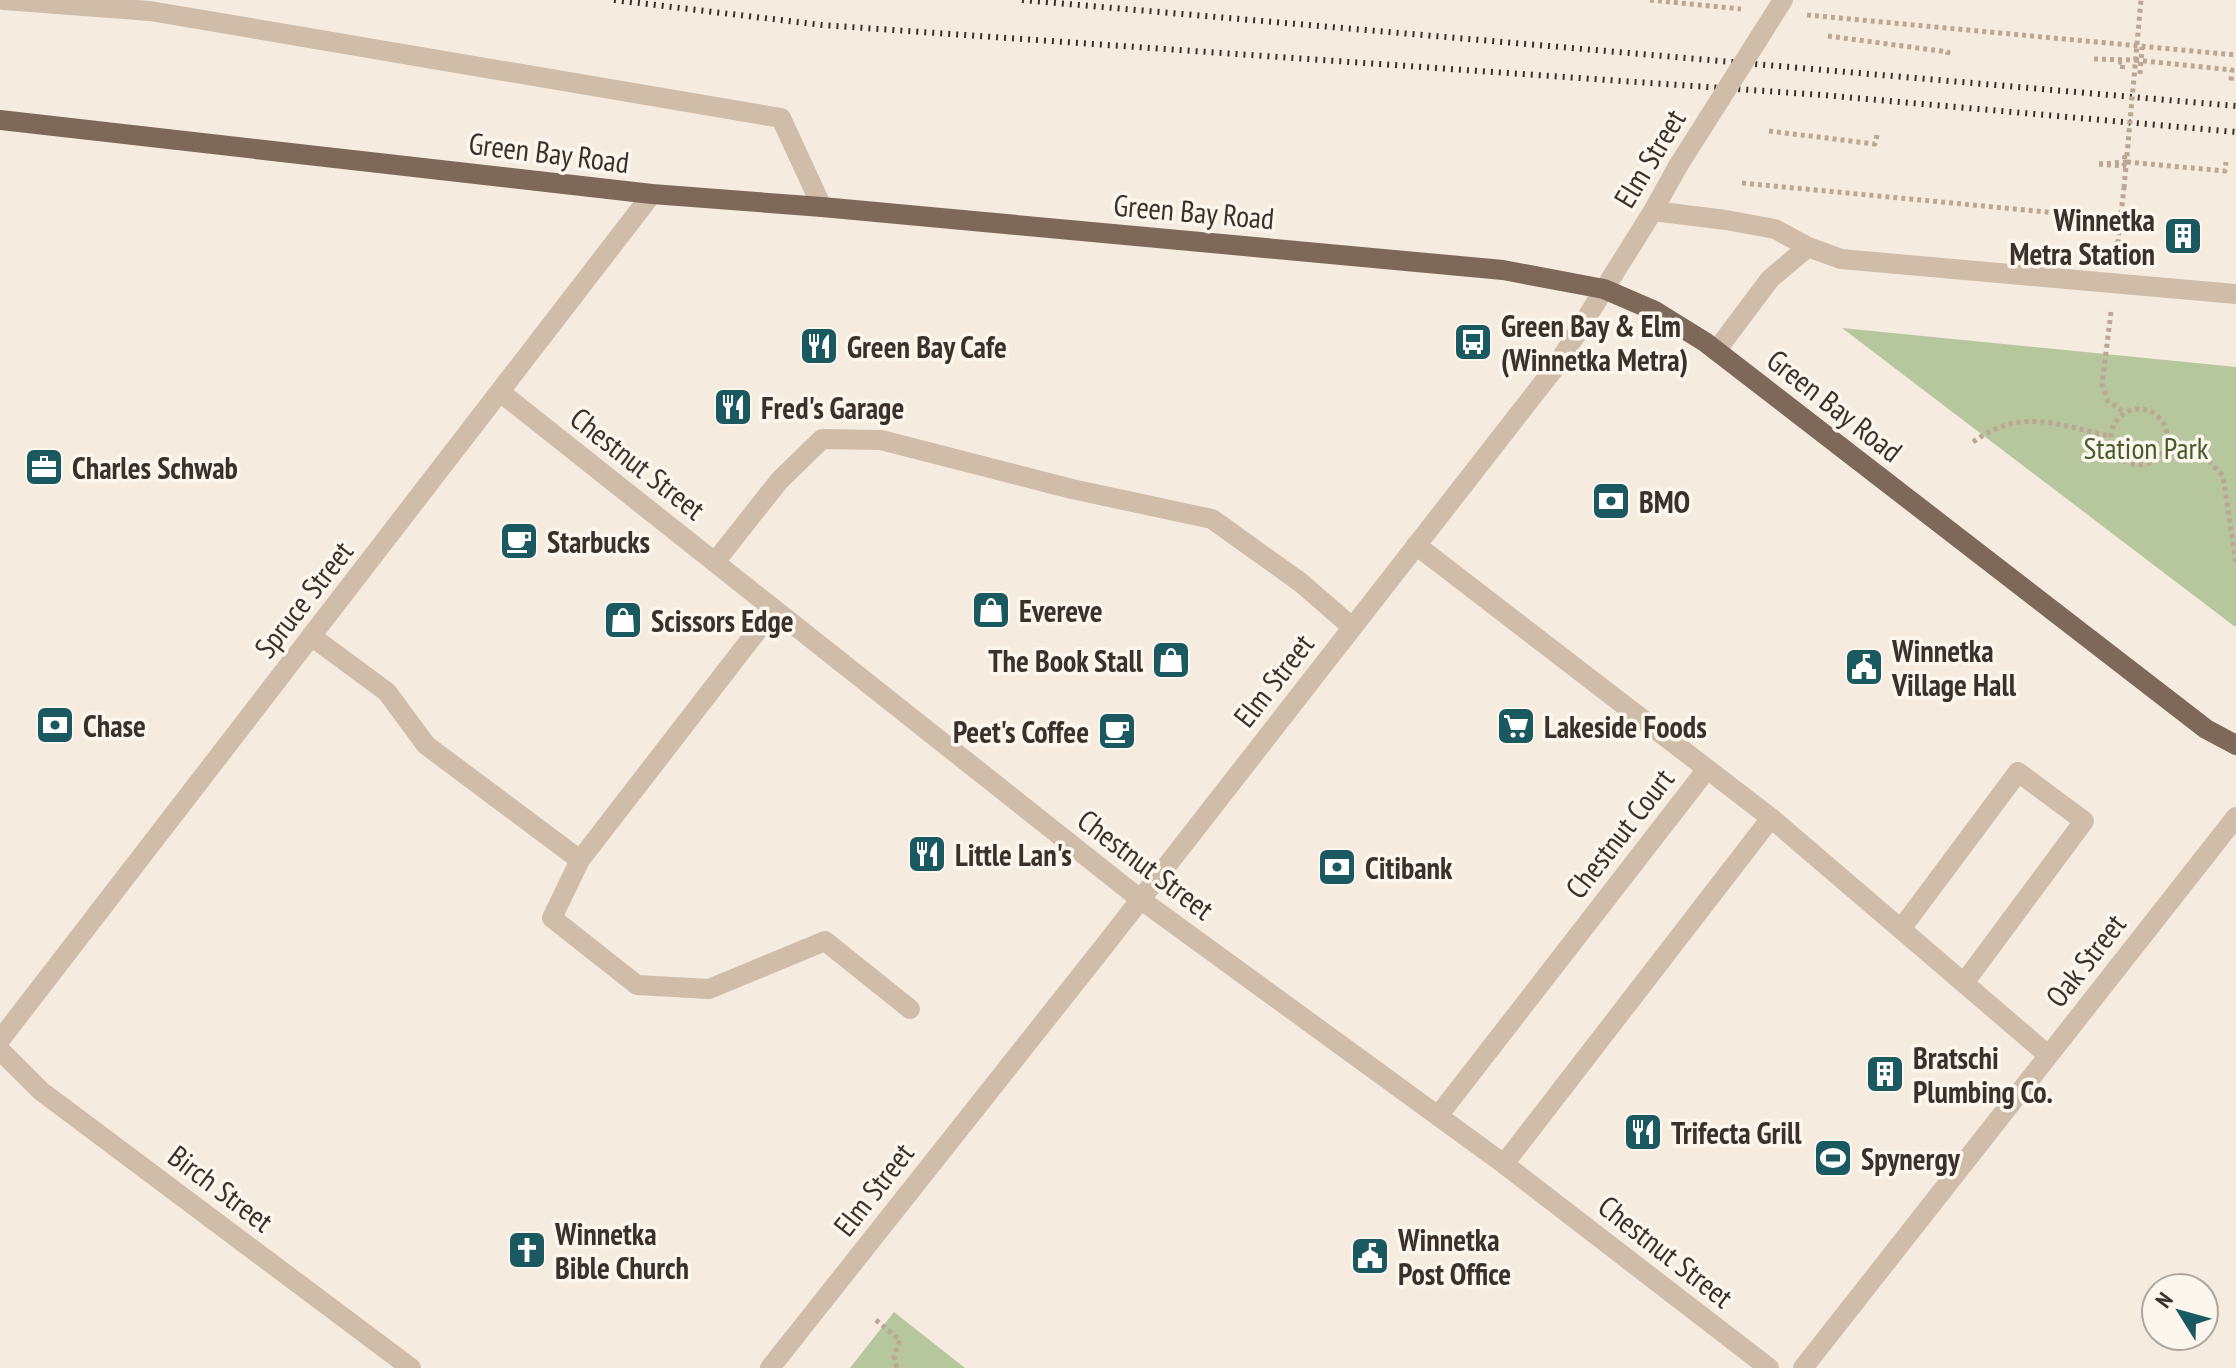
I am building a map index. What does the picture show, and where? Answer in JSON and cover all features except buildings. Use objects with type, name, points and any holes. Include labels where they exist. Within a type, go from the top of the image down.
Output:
[{"type":"main road","name":"Green Bay Road","points":[[0,120],[652,194],[1503,270],[1604,289],[1655,311],[1716,351],[2206,729],[2236,745]]},
{"type":"street","points":[[4,0],[150,11],[781,118],[822,207]]},
{"type":"street","name":"Elm Street","points":[[770,1368],[1557,365],[1678,166],[1788,7]]},
{"type":"street","name":"Spruce Street","points":[[0,1040],[652,194]]},
{"type":"street","points":[[1653,211],[1775,229],[1808,247],[1841,259],[2236,294]]},
{"type":"street","points":[[1716,351],[1770,279],[1808,247]]},
{"type":"street","name":"Chestnut Street","points":[[500,392],[1140,899],[1504,1164],[1769,1368]]},
{"type":"street","points":[[715,562],[779,481],[822,439],[881,440],[1072,489],[1212,519],[1300,582],[1352,627]]},
{"type":"street","points":[[1416,545],[1707,769]]},
{"type":"street","points":[[774,609],[580,860],[552,918],[637,985],[709,989],[825,941],[910,1009]]},
{"type":"street","points":[[311,636],[387,692],[426,745],[580,860]]},
{"type":"street","name":"Chestnut Court","points":[[1438,1116],[1707,769],[1771,818],[2048,1055]]},
{"type":"street","points":[[1901,929],[2018,772],[2084,821],[1964,983]]},
{"type":"street","name":"Oak Street","points":[[1803,1368],[2236,817]]},
{"type":"street","points":[[1504,1164],[1771,818]]},
{"type":"street","name":"Birch Street","points":[[0,1050],[41,1091],[411,1368]]},
{"type":"path","points":[[1650,0],[1745,9]]},
{"type":"path","points":[[2116,261],[2141,0]]},
{"type":"path","points":[[1788,7],[2236,55]]},
{"type":"path","points":[[1828,36],[1948,52],[1947,57]]},
{"type":"path","points":[[2140,74],[2142,47]]},
{"type":"path","points":[[2122,72],[2123,62],[2094,59],[2232,70],[2231,81]]},
{"type":"path","points":[[1769,131],[1875,144],[1878,131]]},
{"type":"path","points":[[2125,153],[2124,166],[2099,164],[2127,162],[2225,171],[2226,162]]},
{"type":"path","points":[[1742,183],[2120,219]]},
{"type":"path","points":[[2116,283],[2102,384],[2108,401],[2125,413]]},
{"type":"path","points":[[2143,409],[2159,417],[2165,425],[2166,443],[2157,458],[2149,463],[2140,465],[2123,460],[2112,445],[2113,427],[2125,413],[2143,409]]},
{"type":"path","points":[[1973,442],[1992,428],[2023,421],[2052,422],[2111,436]]},
{"type":"path","points":[[2166,443],[2199,450],[2223,476],[2236,564]]},
{"type":"path","points":[[876,1320],[900,1340],[894,1356],[897,1368]]},
{"type":"green space","name":"Station Park","points":[[1842,328],[2236,367],[2236,626],[2234,626]]},
{"type":"green space","points":[[894,1312],[965,1368],[850,1368]]},
{"type":"railway","points":[[614,0],[822,25],[1822,95],[2236,132]]},
{"type":"railway","points":[[1022,0],[2236,106]]},
{"type":"place","name":"Winnetka Metra Station","points":[[2183,236]]},
{"type":"place","name":"Green Bay & Elm (Winnetka Metra)","points":[[1473,342]]},
{"type":"place","name":"Green Bay Cafe","points":[[819,346]]},
{"type":"place","name":"Fred's Garage","points":[[733,407]]},
{"type":"place","name":"Charles Schwab","points":[[44,467]]},
{"type":"place","name":"BMO","points":[[1611,501]]},
{"type":"place","name":"Starbucks","points":[[519,541]]},
{"type":"place","name":"Evereve","points":[[991,610]]},
{"type":"place","name":"Scissors Edge","points":[[623,620]]},
{"type":"place","name":"The Book Stall","points":[[1171,660]]},
{"type":"place","name":"Winnetka Village Hall","points":[[1864,667]]},
{"type":"place","name":"Chase","points":[[55,725]]},
{"type":"place","name":"Lakeside Foods","points":[[1516,726]]},
{"type":"place","name":"Peet's Coffee","points":[[1117,731]]},
{"type":"place","name":"Little Lan's","points":[[927,854]]},
{"type":"place","name":"Citibank","points":[[1337,867]]},
{"type":"place","name":"Bratschi Plumbing Co.","points":[[1885,1074]]},
{"type":"place","name":"Trifecta Grill","points":[[1643,1132]]},
{"type":"place","name":"Spynergy","points":[[1833,1158]]},
{"type":"place","name":"Winnetka Bible Church","points":[[527,1250]]},
{"type":"place","name":"Winnetka Post Office","points":[[1370,1256]]}]
